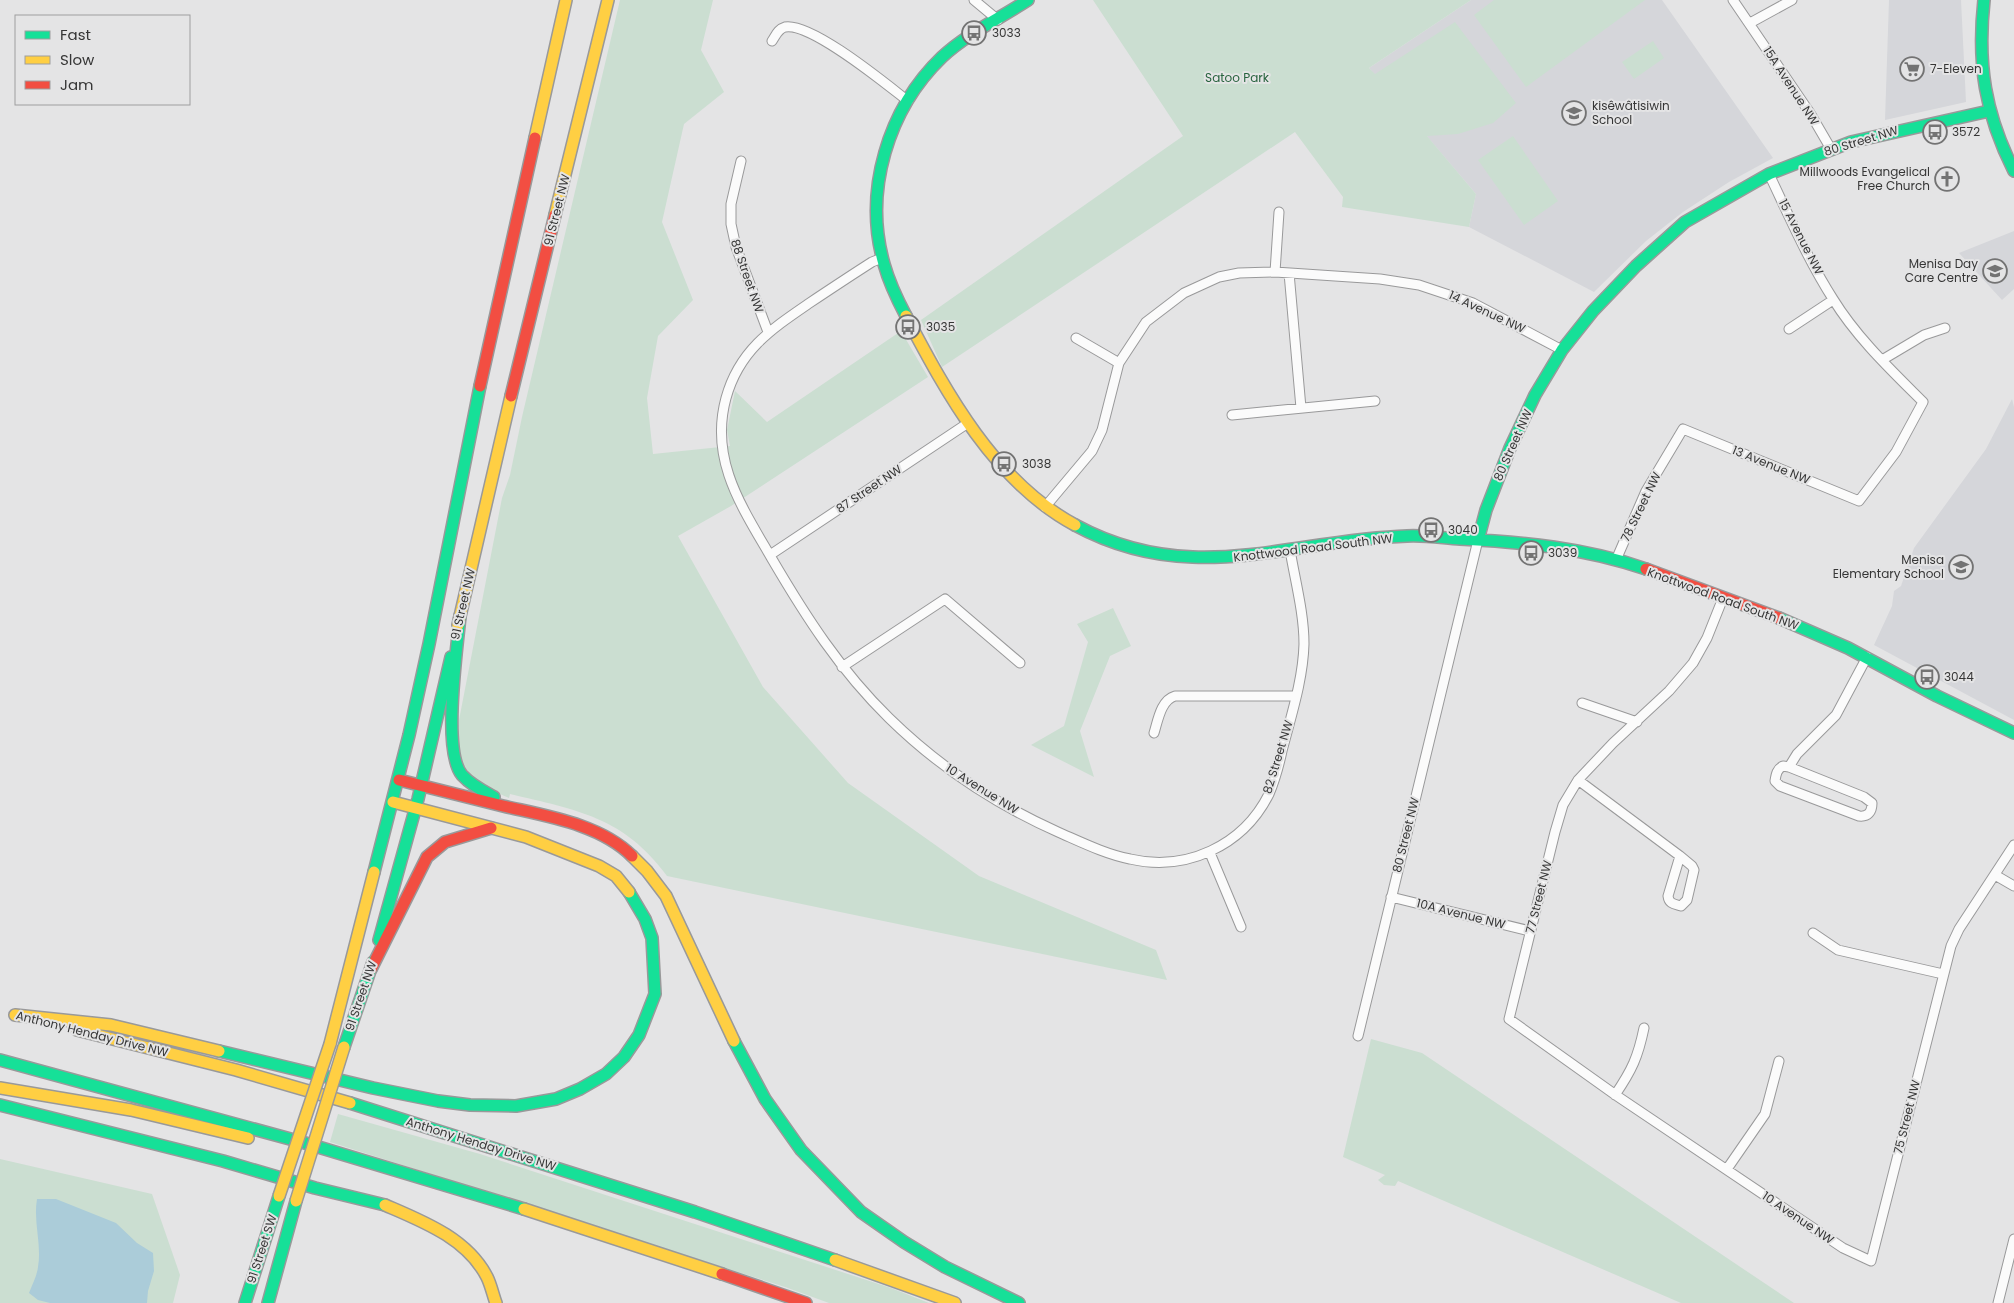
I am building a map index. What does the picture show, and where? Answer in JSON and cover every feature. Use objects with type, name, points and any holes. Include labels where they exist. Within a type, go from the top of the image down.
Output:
[{"type":"main road","name":"91 Street NW","points":[[280,1196],[330,1044],[399,780],[429,644],[468,441],[566,0]]},
{"type":"main road","name":"91 Street NW","points":[[296,1201],[344,1047],[371,969],[422,786],[497,452],[608,0]]},
{"type":"main road","name":"Knottwood Road South NW","points":[[1028,0],[998,20],[967,37],[947,52],[931,69],[908,100],[888,142],[879,182],[877,221],[882,258],[898,301],[968,423],[988,452],[1012,479],[1045,507],[1076,526],[1104,539],[1137,550],[1167,557],[1214,560],[1359,540],[1410,536],[1554,547],[1616,560],[1786,620],[1867,657],[1948,702],[1999,724],[2014,733]]},
{"type":"main road","points":[[1984,0],[1980,27],[1981,73],[1988,110],[1997,137],[2014,171]]},
{"type":"main road","name":"80 Street NW","points":[[1478,540],[1486,510],[1510,448],[1535,395],[1562,350],[1593,311],[1636,266],[1685,222],[1769,174],[1831,149],[1881,134],[1988,110]]},
{"type":"main road","points":[[460,616],[451,733],[454,759],[462,775],[478,789],[531,812]]},
{"type":"main road","points":[[399,780],[531,812],[593,831],[623,847],[647,870],[666,896],[723,1020],[766,1099],[800,1150],[860,1212],[945,1267],[1019,1303]]},
{"type":"main road","points":[[393,802],[494,828]]},
{"type":"main road","points":[[371,969],[427,858],[445,842],[467,834],[494,828]]},
{"type":"main road","name":"Anthony Henday Drive NW","points":[[494,828],[526,836],[599,866],[616,876],[628,891],[645,919],[652,938],[655,994],[639,1035],[624,1057],[606,1074],[580,1089],[556,1099],[516,1106],[470,1105],[438,1101],[357,1084],[111,1025],[11,1014],[236,1070],[356,1105],[695,1212],[955,1303]]},
{"type":"main road","points":[[0,1060],[171,1104],[347,1155],[559,1219],[806,1303]]},
{"type":"main road","points":[[0,1088],[131,1110],[260,1141],[347,1155]]},
{"type":"main road","points":[[0,1105],[223,1162],[315,1188],[378,1202],[433,1226],[472,1256],[487,1277],[496,1303]]},
{"type":"main road","name":"91 Street SW","points":[[245,1303],[280,1196]]},
{"type":"main road","name":"91 Street SW","points":[[268,1303],[296,1201]]},
{"type":"street","points":[[974,0],[998,20]]},
{"type":"street","name":"15A Avenue NW","points":[[1734,0],[1810,113],[1831,149]]},
{"type":"street","points":[[1750,23],[1792,0]]},
{"type":"street","points":[[772,41],[779,30],[784,28],[791,27],[802,30],[848,55],[908,100]]},
{"type":"street","name":"88 Street NW","points":[[741,161],[732,204],[732,229],[736,247],[768,332]]},
{"type":"street","name":"15 Avenue NW","points":[[1769,174],[1801,241],[1833,300],[1874,352],[1923,402],[1896,452],[1859,501]]},
{"type":"street","points":[[1275,272],[1279,212]]},
{"type":"street","name":"88 Street NW","points":[[721,433],[725,401],[732,381],[747,355],[768,332],[872,262],[882,258]]},
{"type":"street","name":"14 Avenue NW","points":[[1045,507],[1092,451],[1102,430],[1119,363],[1146,322],[1184,293],[1219,277],[1239,273],[1275,272],[1380,279],[1434,289],[1473,303],[1562,350]]},
{"type":"street","points":[[1289,273],[1300,408]]},
{"type":"street","points":[[1789,329],[1833,300]]},
{"type":"street","points":[[1882,360],[1924,335],[1945,328]]},
{"type":"street","points":[[1076,338],[1119,363]]},
{"type":"street","points":[[1232,415],[1375,401]]},
{"type":"street","name":"87 Street NW","points":[[770,555],[968,423]]},
{"type":"street","name":"13 Avenue NW","points":[[1683,429],[1859,501]]},
{"type":"street","name":"78 Street NW","points":[[1616,560],[1646,492],[1683,429]]},
{"type":"street","name":"10 Avenue NW","points":[[721,433],[723,459],[729,480],[770,555],[804,613],[842,667],[874,704],[918,746],[980,791],[1019,814],[1122,857],[1152,862]]},
{"type":"street","name":"80 Street NW","points":[[1358,1036],[1478,540]]},
{"type":"street","name":"82 Street NW","points":[[1152,862],[1174,862],[1210,853],[1243,830],[1265,800],[1273,783],[1303,664],[1304,638],[1290,550]]},
{"type":"street","name":"77 Street NW","points":[[1509,1019],[1563,805],[1569,792],[1613,743],[1669,691],[1693,663],[1707,638],[1723,598]]},
{"type":"street","points":[[842,667],[945,599],[1020,664]]},
{"type":"street","points":[[1789,767],[1864,797],[1872,803],[1869,814],[1859,816],[1780,786],[1776,781],[1779,769],[1789,767],[1797,754],[1836,715],[1845,702],[1867,657]]},
{"type":"street","points":[[1154,732],[1164,705],[1168,699],[1176,696],[1296,696]]},
{"type":"street","points":[[1582,703],[1637,722]]},
{"type":"street","points":[[1578,780],[1680,856],[1692,866],[1694,870],[1687,900],[1681,906],[1672,904],[1668,900],[1680,856]]},
{"type":"street","name":"75 Street NW","points":[[1871,1261],[1951,946],[1959,929],[2014,845]]},
{"type":"street","points":[[1210,853],[1241,927]]},
{"type":"street","points":[[1995,875],[2014,886]]},
{"type":"street","name":"10A Avenue NW","points":[[1391,897],[1530,931]]},
{"type":"street","points":[[1813,933],[1838,950],[1943,974]]},
{"type":"street","name":"10 Avenue NW","points":[[1509,1019],[1615,1095],[1728,1169],[1843,1248],[1871,1261]]},
{"type":"street","points":[[1615,1095],[1629,1076],[1635,1063],[1644,1028]]},
{"type":"street","points":[[1728,1169],[1765,1114],[1779,1061]]},
{"type":"street","points":[[1998,1303],[2014,1240]]},
{"type":"shaded area","name":"kisêwâtisiwin School","points":[[1471,0],[1662,0],[1773,158],[1729,182],[1683,212],[1646,241],[1594,292],[1469,227],[1476,194],[1369,68]]},
{"type":"shaded area","points":[[1889,0],[1961,0],[1966,102],[1885,120]]},
{"type":"shaded area","name":"Menisa Day Care Centre","points":[[2014,231],[2014,289],[2002,300],[1959,253]]},
{"type":"shaded area","name":"Menisa Elementary School","points":[[2012,399],[2014,407],[2014,720],[1874,645],[1892,606],[1894,591],[1901,586],[1914,548],[1986,449]]},
{"type":"green space","points":[[620,0],[713,0],[701,50],[724,92],[684,124],[662,222],[693,300],[658,336],[647,398],[653,454],[730,446],[727,430],[735,391],[767,422],[901,331],[928,377],[731,506],[678,536],[763,687],[848,783],[979,876],[1156,950],[1167,980],[667,876],[651,856],[616,828],[578,811],[557,805],[510,794],[509,798],[478,780],[464,766],[459,750],[459,720],[502,498],[510,475]]},
{"type":"green space","name":"Satoo Park","points":[[1093,0],[1471,0],[1369,68],[1375,74],[1455,22],[1516,103],[1493,123],[1458,134],[1427,136],[1476,194],[1469,227],[1342,207],[1343,197],[1295,132],[942,367],[921,320],[1183,136]]},
{"type":"green space","points":[[1494,0],[1645,0],[1526,87],[1474,15]]},
{"type":"green space","points":[[1653,41],[1664,58],[1634,79],[1622,62]]},
{"type":"green space","points":[[1513,136],[1558,201],[1524,225],[1478,160]]},
{"type":"green space","points":[[1113,608],[1131,646],[1110,656],[1080,731],[1094,777],[1031,745],[1064,726],[1088,642],[1077,624]]},
{"type":"green space","points":[[1371,1039],[1422,1053],[1794,1303],[1681,1303],[1398,1181],[1395,1186],[1384,1185],[1378,1180],[1385,1175],[1343,1157]]},
{"type":"green space","points":[[338,1114],[480,1154],[891,1288],[929,1303],[829,1303],[785,1287],[330,1142]]},
{"type":"green space","points":[[0,1159],[152,1194],[180,1275],[173,1303],[0,1303]]},
{"type":"water","points":[[37,1199],[56,1199],[116,1223],[137,1243],[153,1253],[154,1271],[148,1291],[147,1303],[50,1303],[38,1300],[29,1293],[37,1274],[39,1258],[36,1216]]},
{"type":"traffic: fast","points":[[906,316],[888,277],[878,236],[879,180],[894,126],[907,101],[923,78],[942,57],[973,33],[1028,0]]},
{"type":"traffic: fast","points":[[1984,0],[1982,46],[1986,88],[1996,129],[2014,171]]},
{"type":"traffic: fast","points":[[1478,540],[1486,510],[1510,448],[1535,395],[1562,350],[1593,311],[1636,266],[1685,222],[1769,174],[1851,142],[1989,111]]},
{"type":"traffic: fast","points":[[374,872],[409,735],[429,644],[480,386]]},
{"type":"traffic: fast","points":[[1075,525],[1118,544],[1159,554],[1200,557],[1240,556],[1363,539],[1420,536],[1554,547],[1600,556],[1646,569]]},
{"type":"traffic: fast","points":[[460,616],[452,699],[453,745],[456,763],[466,779],[477,788],[494,797]]},
{"type":"traffic: fast","points":[[1779,618],[1848,648],[1937,696],[2014,733]]},
{"type":"traffic: fast","points":[[379,940],[418,799],[451,657]]},
{"type":"traffic: fast","points":[[219,1051],[373,1088],[438,1101],[470,1105],[516,1106],[556,1099],[580,1089],[606,1074],[624,1057],[639,1035],[655,994],[652,938],[645,919],[629,892]]},
{"type":"traffic: fast","points":[[344,1047],[373,962]]},
{"type":"traffic: fast","points":[[734,1041],[765,1099],[801,1150],[861,1212],[904,1242],[945,1267],[1019,1303]]},
{"type":"traffic: fast","points":[[0,1060],[305,1143],[524,1209]]},
{"type":"traffic: fast","points":[[350,1103],[695,1212],[835,1260]]},
{"type":"traffic: fast","points":[[0,1105],[223,1161],[315,1188],[385,1205]]},
{"type":"traffic: fast","points":[[245,1303],[279,1196]]},
{"type":"traffic: fast","points":[[268,1303],[296,1201]]},
{"type":"traffic: slow","points":[[535,138],[566,0]]},
{"type":"traffic: slow","points":[[555,215],[608,0]]},
{"type":"traffic: slow","points":[[906,316],[956,405],[997,461],[1046,507],[1075,525]]},
{"type":"traffic: slow","points":[[458,625],[511,396]]},
{"type":"traffic: slow","points":[[393,802],[526,837],[599,866],[616,876],[629,892]]},
{"type":"traffic: slow","points":[[632,856],[647,871],[666,896],[734,1041]]},
{"type":"traffic: slow","points":[[330,1044],[374,872]]},
{"type":"traffic: slow","points":[[15,1015],[111,1025],[219,1051]]},
{"type":"traffic: slow","points":[[77,1030],[236,1070],[350,1103]]},
{"type":"traffic: slow","points":[[279,1196],[330,1044]]},
{"type":"traffic: slow","points":[[296,1201],[344,1047]]},
{"type":"traffic: slow","points":[[0,1088],[131,1110],[248,1138]]},
{"type":"traffic: slow","points":[[385,1205],[442,1232],[456,1241],[478,1263],[490,1283],[496,1303]]},
{"type":"traffic: slow","points":[[524,1209],[722,1274]]},
{"type":"traffic: slow","points":[[835,1260],[955,1303]]},
{"type":"traffic: jam","points":[[480,386],[535,138]]},
{"type":"traffic: jam","points":[[511,396],[555,215]]},
{"type":"traffic: jam","points":[[1646,569],[1779,618]]},
{"type":"traffic: jam","points":[[399,780],[572,823],[604,836],[632,856]]},
{"type":"traffic: jam","points":[[371,969],[427,857],[445,842],[491,828]]},
{"type":"traffic: jam","points":[[722,1274],[806,1303]]},
{"type":"place","name":"3033","points":[[974,33]]},
{"type":"place","name":"7-Eleven","points":[[1912,69]]},
{"type":"place","name":"kisêwâtisiwin School","points":[[1574,113]]},
{"type":"place","name":"3572","points":[[1935,132]]},
{"type":"place","name":"Millwoods Evangelical Free Church","points":[[1947,179]]},
{"type":"place","name":"Menisa Day Care Centre","points":[[1995,271]]},
{"type":"place","name":"3035","points":[[908,327]]},
{"type":"place","name":"3038","points":[[1004,464]]},
{"type":"place","name":"3040","points":[[1431,530]]},
{"type":"place","name":"3039","points":[[1531,553]]},
{"type":"place","name":"Menisa Elementary School","points":[[1961,567]]},
{"type":"place","name":"3044","points":[[1927,677]]}]
